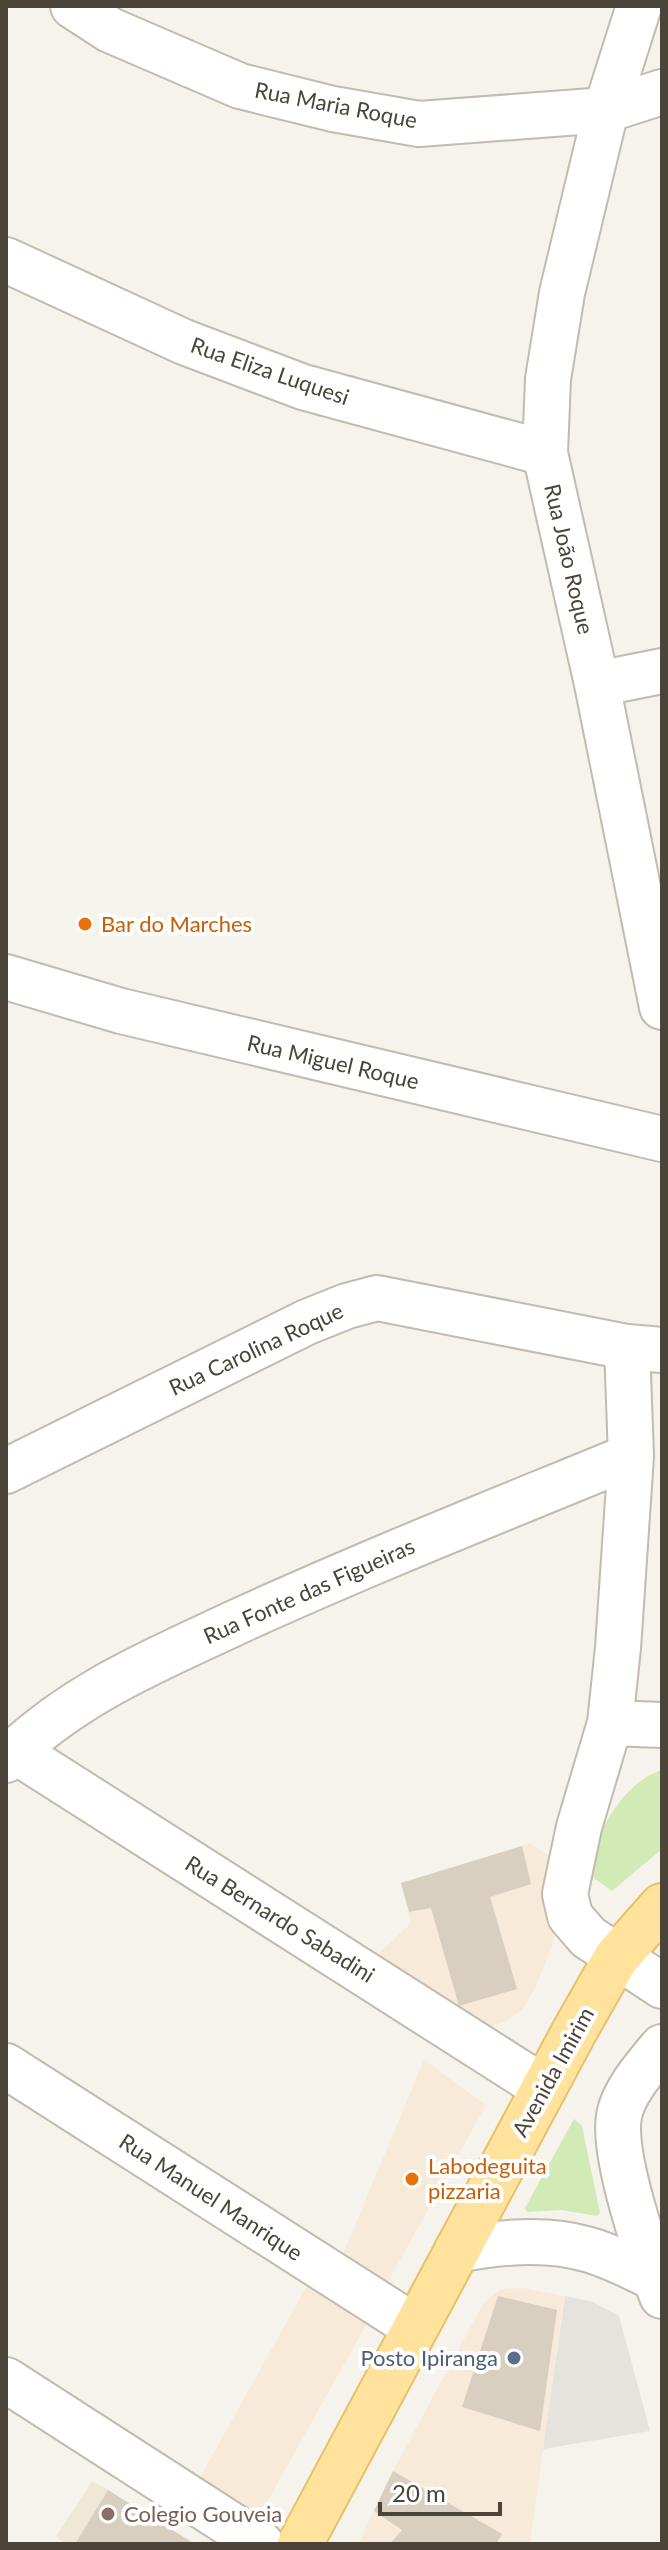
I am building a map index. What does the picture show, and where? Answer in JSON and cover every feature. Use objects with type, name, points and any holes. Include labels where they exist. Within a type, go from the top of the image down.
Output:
[{"type":"main road","name":"Avenida Imirim","points":[[300,2544],[616,1958],[662,1906]]},
{"type":"street","name":"Rua Maria Roque","points":[[73,6],[110,30],[240,86],[333,109],[419,124],[606,110],[662,92]]},
{"type":"street","name":"Rua João Roque","points":[[639,6],[606,110],[562,293],[548,379],[545,453],[597,684],[662,1007]]},
{"type":"street","name":"Rua Eliza Luquesi","points":[[6,260],[184,342],[303,387],[545,453]]},
{"type":"street","points":[[597,684],[662,671]]},
{"type":"street","name":"Rua Miguel Roque","points":[[6,977],[121,1011],[662,1139]]},
{"type":"street","name":"Rua Carolina Roque","points":[[6,1471],[307,1322],[377,1298],[644,1349]]},
{"type":"street","points":[[644,1349],[631,1456],[610,1723],[579,1827],[565,1894],[570,1916],[580,1928],[616,1958],[662,1986]]},
{"type":"street","name":"Rua Fonte das Figueiras","points":[[11,1756],[39,1728],[85,1697],[140,1667],[340,1575],[631,1456]]},
{"type":"street","points":[[610,1723],[662,1725]]},
{"type":"street","name":"Rua Bernardo Sabadini","points":[[11,1756],[544,2088]]},
{"type":"street","points":[[658,2287],[621,2159],[618,2131],[624,2100],[662,2047]]},
{"type":"street","name":"Rua Manuel Manrique","points":[[6,2066],[415,2327]]},
{"type":"street","points":[[457,2250],[490,2243],[554,2243],[587,2249],[658,2287]]},
{"type":"street","points":[[6,2380],[261,2544]]},
{"type":"shaded area","points":[[530,1843],[549,1856],[554,1942],[523,2009],[504,2022],[479,2031],[369,1963],[411,1923],[401,1883]]},
{"type":"shaded area","points":[[424,2060],[486,2105],[383,2291],[340,2261]]},
{"type":"shaded area","points":[[309,2282],[371,2316],[257,2520],[197,2483]]},
{"type":"shaded area","points":[[523,2288],[564,2296],[530,2544],[358,2544],[393,2471],[483,2304],[501,2289]]},
{"type":"shaded area","points":[[565,2296],[593,2302],[619,2316],[650,2431],[543,2449]]},
{"type":"shaded area","name":"Colegio Gouveia","points":[[92,2481],[195,2544],[67,2544],[56,2537]]},
{"type":"green space","points":[[662,1770],[662,1849],[612,1891],[594,1878],[593,1855],[598,1840],[628,1792]]},
{"type":"green space","points":[[574,2119],[582,2126],[600,2213],[597,2216],[561,2210],[527,2212],[525,2208]]},
{"type":"building","points":[[522,1846],[531,1884],[490,1897],[517,1989],[459,2006],[431,1908],[409,1912],[401,1883]]},
{"type":"building","name":"Posto Ipiranga","points":[[498,2296],[557,2310],[540,2431],[462,2407]]},
{"type":"building","points":[[393,2471],[502,2534],[496,2544],[390,2544],[402,2530],[374,2511]]},
{"type":"building","name":"Colegio Gouveia","points":[[108,2490],[190,2541],[188,2544],[75,2544]]},
{"type":"place","name":"Bar do Marches","points":[[85,924]]},
{"type":"place","name":"Labodeguita pizzaria","points":[[412,2179]]},
{"type":"place","name":"Posto Ipiranga","points":[[514,2358]]},
{"type":"place","name":"Colegio Gouveia","points":[[108,2514]]}]
